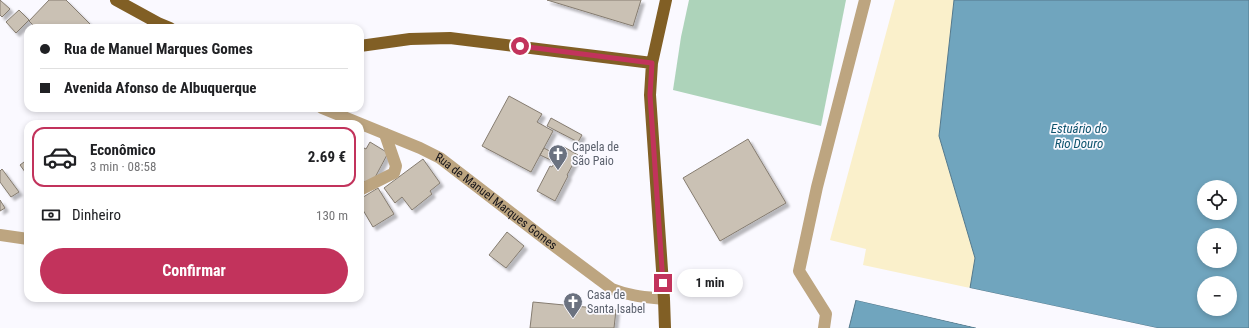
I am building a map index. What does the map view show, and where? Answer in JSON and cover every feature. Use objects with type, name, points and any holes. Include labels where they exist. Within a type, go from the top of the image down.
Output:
[{"type":"main road","points":[[116,0],[160,24]]},
{"type":"main road","points":[[665,328],[650,95],[652,63],[666,0]]},
{"type":"main road","points":[[364,46],[410,40],[450,38],[652,63]]},
{"type":"street","points":[[824,328],[826,314],[799,271],[817,187],[865,0]]},
{"type":"street","name":"Rua de Manuel Marques Gomes","points":[[332,112],[351,120]]},
{"type":"street","name":"Rua de Manuel Marques Gomes","points":[[364,125],[420,148],[440,158],[612,289],[624,294],[664,299]]},
{"type":"street","points":[[364,188],[394,173],[396,166],[385,134]]},
{"type":"street","points":[[0,235],[24,239]]},
{"type":"green space","points":[[689,0],[846,0],[821,126],[673,90],[681,37]]},
{"type":"sand","points":[[895,0],[954,0],[939,136],[975,258],[970,288],[863,265],[866,249],[830,240]]},
{"type":"water","name":"Estuário do Rio Douro","points":[[954,0],[1249,0],[1249,328],[1157,328],[970,288],[975,258],[939,136]]},
{"type":"water","points":[[856,300],[976,328],[849,328]]},
{"type":"pier","points":[[968,287],[1157,328],[1148,328],[970,290]]},
{"type":"pier","points":[[856,298],[976,326],[978,328],[856,300]]},
{"type":"building","points":[[0,0],[10,9],[2,17],[0,15]]},
{"type":"building","points":[[49,0],[66,0],[90,24],[32,24],[29,21]]},
{"type":"building","points":[[547,0],[641,0],[633,26]]},
{"type":"building","points":[[19,10],[29,20],[16,33],[6,22]]},
{"type":"building","points":[[509,96],[542,114],[537,122],[553,131],[531,172],[482,146]]},
{"type":"building","points":[[551,118],[582,135],[578,142],[547,126]]},
{"type":"building","points":[[748,139],[786,203],[720,241],[683,178]]},
{"type":"building","points":[[370,142],[388,153],[371,185],[364,181],[364,148],[366,149]]},
{"type":"building","name":"Capela de São Paio","points":[[564,147],[578,155],[555,201],[537,191],[550,166],[552,167]]},
{"type":"building","points":[[544,148],[559,156],[555,162],[540,155]]},
{"type":"building","points":[[423,159],[440,183],[430,191],[432,194],[412,210],[402,197],[395,203],[384,188]]},
{"type":"building","points":[[24,162],[24,170],[20,165]]},
{"type":"building","points":[[2,169],[19,192],[11,197],[0,182],[0,171]]},
{"type":"building","points":[[378,188],[394,214],[373,227],[364,212],[364,197]]},
{"type":"building","points":[[0,200],[5,208],[0,211]]},
{"type":"building","points":[[507,232],[524,246],[506,268],[489,255]]},
{"type":"building","name":"Casa de Santa Isabel","points":[[533,302],[616,310],[614,328],[530,328]]},
{"type":"place","name":"Capela de São Paio","points":[[558,171]]},
{"type":"place","name":"Casa de Santa Isabel","points":[[573,319]]},
{"type":"route","points":[[520,46],[652,63],[650,95],[663,283]]}]
